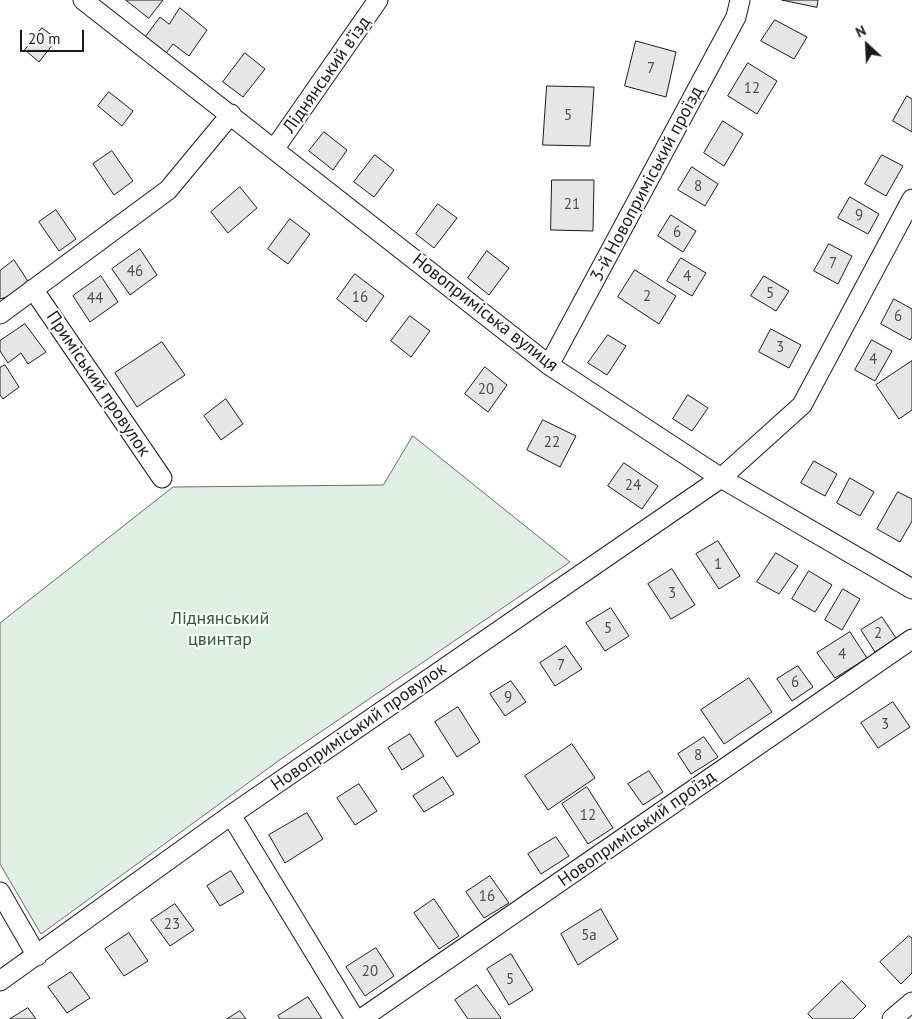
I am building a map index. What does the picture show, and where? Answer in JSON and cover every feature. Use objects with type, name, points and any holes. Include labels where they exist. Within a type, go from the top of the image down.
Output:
[{"type":"street","name":"Новоприміська вулиця","points":[[83,0],[275,148],[549,366],[721,478],[912,589]]},
{"type":"street","name":"Ліднянський в’їзд","points":[[275,148],[378,0]]},
{"type":"street","name":"3-й Новоприміський проїзд","points":[[549,366],[736,17],[740,0]]},
{"type":"street","points":[[0,314],[168,190],[231,114]]},
{"type":"street","name":"Новоприміський провулок","points":[[0,981],[232,815],[721,478],[802,405],[912,199]]},
{"type":"street","name":"Приміський провулок","points":[[33,289],[162,478]]},
{"type":"street","name":"Новоприміський проїзд","points":[[361,1019],[912,640]]},
{"type":"street","points":[[232,815],[355,1019]]},
{"type":"street","points":[[0,892],[37,956]]},
{"type":"street","points":[[892,1019],[912,1002]]},
{"type":"green space","name":"Ліднянський цвинтар","points":[[413,436],[570,562],[281,759],[41,934],[0,864],[0,623],[173,487],[383,485]]},
{"type":"building","points":[[126,0],[163,0],[149,18]]},
{"type":"building","points":[[782,0],[818,0],[817,7]]},
{"type":"building","points":[[180,8],[207,30],[189,56],[173,44],[166,53],[145,37],[160,17],[169,24]]},
{"type":"building","points":[[775,20],[807,37],[794,59],[761,41]]},
{"type":"building","points":[[42,28],[57,39],[39,62],[25,50]]},
{"type":"building","points":[[636,41],[676,52],[666,97],[625,86]]},
{"type":"building","points":[[245,53],[265,69],[243,97],[223,82]]},
{"type":"building","points":[[748,63],[777,81],[757,114],[728,96]]},
{"type":"building","points":[[547,86],[594,87],[590,146],[543,145]]},
{"type":"building","points":[[109,92],[133,111],[122,126],[98,106]]},
{"type":"building","points":[[907,96],[912,99],[912,132],[893,121]]},
{"type":"building","points":[[723,121],[743,134],[724,166],[704,153]]},
{"type":"building","points":[[324,132],[347,150],[333,170],[309,151]]},
{"type":"building","points":[[112,151],[133,181],[114,195],[93,164]]},
{"type":"building","points":[[375,155],[394,170],[374,197],[354,182]]},
{"type":"building","points":[[882,155],[903,166],[886,196],[865,184]]},
{"type":"building","points":[[692,167],[718,184],[705,206],[678,190]]},
{"type":"building","points":[[552,180],[594,180],[593,231],[551,230]]},
{"type":"building","points":[[240,187],[257,208],[228,233],[211,212]]},
{"type":"building","points":[[850,197],[879,214],[868,234],[838,218]]},
{"type":"building","points":[[438,204],[457,218],[434,248],[416,234]]},
{"type":"building","points":[[56,210],[76,239],[59,251],[39,222]]},
{"type":"building","points":[[671,215],[696,231],[683,252],[658,236]]},
{"type":"building","points":[[290,219],[310,234],[288,264],[268,249]]},
{"type":"building","points":[[829,244],[852,256],[838,284],[814,271]]},
{"type":"building","points":[[140,249],[157,275],[130,295],[112,269]]},
{"type":"building","points":[[487,251],[509,268],[489,295],[468,278]]},
{"type":"building","points":[[681,258],[706,273],[692,296],[667,281]]},
{"type":"building","points":[[14,260],[33,289],[0,299],[0,271]]},
{"type":"building","points":[[635,270],[676,296],[659,324],[618,297]]},
{"type":"building","points":[[355,274],[384,296],[366,322],[337,299]]},
{"type":"building","points":[[101,276],[118,302],[90,322],[73,296]]},
{"type":"building","points":[[764,276],[789,291],[776,311],[751,296]]},
{"type":"building","points":[[894,299],[912,309],[912,337],[910,340],[881,324]]},
{"type":"building","points":[[410,316],[430,331],[411,357],[391,341]]},
{"type":"building","points":[[25,324],[46,352],[28,364],[21,353],[8,363],[0,351],[0,341]]},
{"type":"building","points":[[771,329],[801,345],[789,368],[759,352]]},
{"type":"building","points":[[608,335],[626,346],[607,375],[588,363]]},
{"type":"building","points":[[872,340],[892,351],[875,381],[855,370]]},
{"type":"building","points":[[162,342],[185,375],[137,407],[115,373]]},
{"type":"building","points":[[912,361],[912,410],[899,419],[876,385]]},
{"type":"building","points":[[5,365],[19,387],[3,399],[0,395],[0,368]]},
{"type":"building","points":[[485,367],[507,385],[488,412],[465,394]]},
{"type":"building","points":[[688,395],[708,408],[692,431],[673,419]]},
{"type":"building","points":[[226,399],[243,424],[221,440],[204,416]]},
{"type":"building","points":[[543,420],[576,436],[560,467],[527,450]]},
{"type":"building","points":[[814,461],[837,474],[825,496],[801,483]]},
{"type":"building","points":[[624,463],[658,486],[642,509],[608,486]]},
{"type":"building","points":[[850,478],[874,492],[860,516],[837,503]]},
{"type":"building","points":[[898,492],[912,499],[912,521],[900,542],[877,529]]},
{"type":"building","points":[[718,541],[740,576],[719,589],[696,554]]},
{"type":"building","points":[[776,553],[798,566],[779,594],[757,582]]},
{"type":"building","points":[[672,569],[695,605],[671,619],[648,584]]},
{"type":"building","points":[[809,571],[832,585],[815,612],[792,599]]},
{"type":"building","points":[[843,589],[860,599],[842,630],[825,620]]},
{"type":"building","points":[[611,608],[629,636],[605,651],[586,623]]},
{"type":"building","points":[[882,617],[896,638],[875,652],[861,630]]},
{"type":"building","points":[[850,632],[867,658],[835,678],[817,653]]},
{"type":"building","points":[[566,646],[582,669],[555,686],[540,663]]},
{"type":"building","points":[[798,666],[813,687],[792,701],[777,679]]},
{"type":"building","points":[[749,678],[772,712],[724,744],[701,710]]},
{"type":"building","points":[[511,681],[526,702],[505,716],[490,694]]},
{"type":"building","points":[[893,702],[910,727],[878,748],[861,723]]},
{"type":"building","points":[[458,707],[480,742],[457,757],[435,722]]},
{"type":"building","points":[[410,734],[424,756],[402,770],[388,748]]},
{"type":"building","points":[[704,737],[718,757],[691,774],[678,754]]},
{"type":"building","points":[[572,744],[595,778],[548,810],[525,776]]},
{"type":"building","points":[[649,771],[663,792],[643,805],[628,784]]},
{"type":"building","points":[[443,777],[454,794],[424,812],[413,796]]},
{"type":"building","points":[[359,784],[377,811],[355,825],[337,798]]},
{"type":"building","points":[[587,787],[613,828],[588,844],[562,804]]},
{"type":"building","points":[[307,813],[323,839],[285,863],[269,835]]},
{"type":"building","points":[[556,837],[569,856],[541,874],[528,854]]},
{"type":"building","points":[[231,871],[244,892],[220,906],[207,886]]},
{"type":"building","points":[[490,876],[509,903],[484,918],[466,892]]},
{"type":"building","points":[[434,899],[459,936],[439,949],[414,913]]},
{"type":"building","points":[[175,904],[194,930],[170,946],[151,920]]},
{"type":"building","points":[[601,909],[618,939],[578,965],[561,934]]},
{"type":"building","points":[[129,933],[148,961],[124,976],[105,949]]},
{"type":"building","points":[[909,936],[912,938],[912,973],[901,984],[880,962]]},
{"type":"building","points":[[376,948],[394,976],[365,996],[346,967]]},
{"type":"building","points":[[511,954],[533,990],[509,1005],[487,969]]},
{"type":"building","points":[[71,972],[90,998],[67,1013],[48,987]]},
{"type":"building","points":[[842,981],[866,1006],[853,1019],[813,1019],[808,1014]]},
{"type":"building","points":[[477,985],[500,1019],[468,1019],[455,1000]]},
{"type":"building","points":[[308,997],[322,1019],[280,1019],[278,1016]]},
{"type":"building","points":[[28,1008],[36,1019],[10,1019]]},
{"type":"building","points":[[240,1011],[246,1019],[227,1019]]}]
